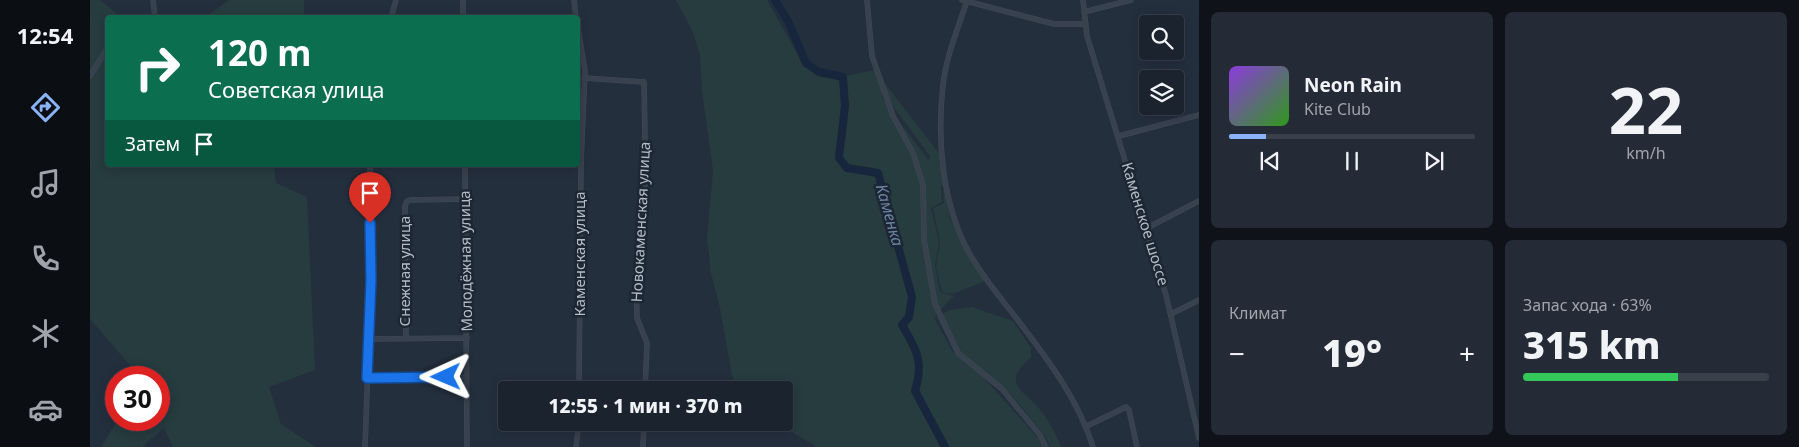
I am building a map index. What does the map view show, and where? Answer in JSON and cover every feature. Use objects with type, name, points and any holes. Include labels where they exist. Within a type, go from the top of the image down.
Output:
[{"type":"street","points":[[153,0],[155,15]]},
{"type":"street","points":[[392,15],[396,0]]},
{"type":"street","points":[[462,0],[463,15]]},
{"type":"street","points":[[574,0],[576,15]]},
{"type":"street","points":[[867,0],[872,56],[892,116],[913,153],[923,185],[924,238],[935,304],[958,353],[1002,389],[1040,435],[1046,447]]},
{"type":"street","name":"Каменское шоссе","points":[[1083,0],[1087,36],[1147,228],[1171,314],[1197,416],[1199,438]]},
{"type":"street","points":[[1084,12],[1131,0]]},
{"type":"street","points":[[1086,24],[1054,24],[964,1],[943,84],[940,139],[945,180],[954,220],[980,270],[1057,376],[1087,426],[1093,447]]},
{"type":"street","name":"Каменская улица","points":[[579,381],[581,163],[584,89],[580,45]]},
{"type":"street","points":[[90,76],[105,52]]},
{"type":"street","name":"Новокаменская улица","points":[[584,78],[644,82],[646,196],[636,276],[637,318],[647,343],[645,381]]},
{"type":"street","points":[[580,90],[584,89]]},
{"type":"street","points":[[1119,136],[1199,116]]},
{"type":"street","points":[[365,447],[371,280],[370,167]]},
{"type":"street","name":"Молодёжная улица","points":[[465,167],[467,447]]},
{"type":"street","name":"Снежная улица","points":[[406,339],[405,206],[407,201],[465,199]]},
{"type":"street","points":[[1147,228],[1199,201]]},
{"type":"street","points":[[1171,314],[1199,300]]},
{"type":"street","points":[[369,338],[467,338]]},
{"type":"street","points":[[367,378],[466,377]]},
{"type":"street","points":[[1087,426],[1126,407],[1129,410],[1137,447]]},
{"type":"street","points":[[576,447],[578,431]]},
{"type":"street","points":[[643,447],[644,431]]},
{"type":"green space","points":[[90,0],[100,0],[119,15],[105,15],[105,167],[274,167],[276,183],[307,197],[315,370],[269,387],[281,424],[316,447],[173,447],[165,431],[170,431],[170,366],[131,366],[90,319]]},
{"type":"green space","points":[[229,0],[304,0],[304,15],[208,15]]},
{"type":"green space","points":[[676,0],[767,0],[803,64],[819,75],[839,80],[842,106],[835,158],[845,171],[876,174],[910,296],[907,316],[900,325],[916,357],[917,372],[913,391],[944,447],[817,447],[790,431],[793,431],[793,381],[734,381],[720,308],[711,273],[707,239],[713,170],[702,91],[700,55],[692,30]]},
{"type":"green space","points":[[876,70],[878,80],[886,85],[939,153],[950,217],[967,252],[985,281],[953,294],[942,292],[936,267],[940,242],[933,208],[944,203],[943,186],[941,185],[942,202],[931,208],[939,242],[935,266],[940,292],[954,296],[937,313],[935,320],[953,352],[984,378],[1046,447],[948,447],[918,391],[921,372],[920,357],[905,326],[911,318],[915,297],[879,172],[869,167],[848,166],[841,157],[848,105],[845,76]],"holes":[[[884,94],[930,156],[929,161],[884,101],[882,95]]]},
{"type":"green space","points":[[972,307],[1013,321],[1031,348],[1031,357],[1017,375],[1016,381],[1018,387],[1045,416],[1062,447],[1050,447],[1045,436],[1011,394],[955,349],[936,317],[950,310]]},
{"type":"green space","points":[[111,431],[161,431],[142,447],[101,447]]},
{"type":"waterway","name":"Каменка","points":[[775,0],[788,21],[806,63],[819,72],[843,77],[845,106],[839,158],[847,168],[878,173],[912,297],[909,317],[902,325],[918,357],[919,372],[915,391],[945,447]]},
{"type":"route","points":[[370,223],[371,280],[367,378],[446,377]]}]
